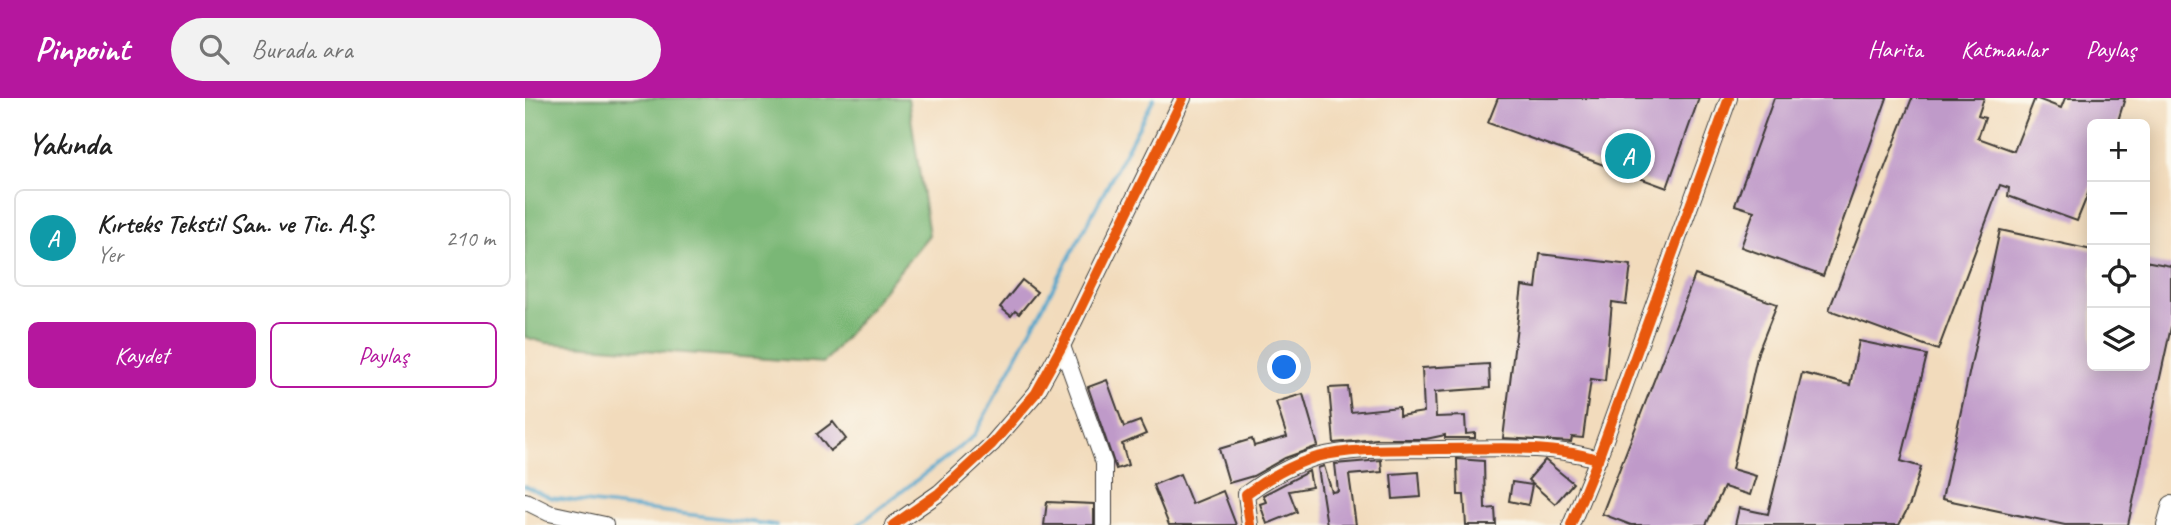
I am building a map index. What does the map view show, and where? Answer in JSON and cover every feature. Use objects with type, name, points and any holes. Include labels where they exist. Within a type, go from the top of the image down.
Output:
[{"type":"street","points":[[901,523],[939,493],[992,444],[1036,393],[1062,346],[1183,98]]},
{"type":"street","points":[[1571,525],[1598,459],[1729,98]]},
{"type":"street","points":[[1062,346],[1104,463],[1104,525]]},
{"type":"street","points":[[1249,525],[1246,494],[1314,458],[1348,451],[1524,448],[1577,453],[1598,459]]},
{"type":"street","points":[[525,501],[549,513],[605,525]]},
{"type":"street","points":[[2165,525],[2171,504]]},
{"type":"green space","points":[[525,98],[908,98],[929,235],[824,363],[546,343],[525,337]]},
{"type":"building","points":[[1498,98],[1699,98],[1667,188],[1488,123]]},
{"type":"building","points":[[1774,98],[1887,98],[1823,276],[1741,247],[1754,211],[1735,205]]},
{"type":"building","points":[[1912,98],[1984,98],[1978,116],[1985,118],[1978,138],[2014,151],[2035,98],[2061,108],[2065,98],[2125,98],[2119,119],[2087,119],[2087,196],[2077,221],[2008,196],[2009,188],[2000,185],[1938,350],[1829,310]]},
{"type":"building","points":[[2000,230],[2087,249],[2087,371],[2150,371],[2150,262],[2171,266],[2171,327],[2128,525],[2065,525],[1942,499]]},
{"type":"building","points":[[1540,254],[1631,265],[1626,304],[1612,302],[1605,381],[1591,379],[1583,438],[1572,437],[1571,442],[1503,438],[1522,286],[1536,288]]},
{"type":"building","points":[[1695,275],[1777,304],[1758,352],[1732,469],[1756,476],[1750,495],[1724,487],[1706,525],[1631,525],[1602,514]]},
{"type":"building","points":[[1022,280],[1037,292],[1019,314],[1015,311],[1011,316],[1000,307]]},
{"type":"building","points":[[1859,341],[1927,355],[1901,461],[1921,467],[1910,504],[1899,525],[1735,525],[1739,508],[1768,514],[1802,373],[1850,385]]},
{"type":"building","points":[[1489,364],[1490,388],[1435,392],[1436,417],[1465,416],[1466,434],[1475,433],[1475,438],[1445,438],[1445,435],[1426,439],[1377,439],[1334,443],[1329,388],[1348,387],[1351,412],[1399,407],[1399,416],[1424,412],[1422,368]]},
{"type":"building","points":[[1107,380],[1124,427],[1140,421],[1146,434],[1122,444],[1128,465],[1116,469],[1088,387]]},
{"type":"building","points":[[1303,394],[1318,446],[1285,458],[1253,476],[1229,483],[1219,449],[1252,439],[1254,446],[1287,437],[1276,402]]},
{"type":"building","points":[[833,422],[846,439],[830,451],[817,434]]},
{"type":"building","points":[[1457,459],[1484,461],[1485,509],[1495,508],[1496,525],[1466,525],[1464,495],[1458,495]]},
{"type":"building","points":[[1381,460],[1382,472],[1349,475],[1356,525],[1327,525],[1318,468],[1324,466],[1332,492],[1338,491],[1335,464]]},
{"type":"building","points":[[1545,460],[1573,483],[1555,504],[1528,480]]},
{"type":"building","points":[[1309,471],[1312,487],[1289,491],[1297,512],[1267,524],[1260,504],[1266,502],[1263,495]]},
{"type":"building","points":[[1419,472],[1421,497],[1393,499],[1391,474]]},
{"type":"building","points":[[1180,474],[1192,504],[1223,491],[1236,525],[1169,525],[1153,485]]},
{"type":"building","points":[[1512,482],[1532,485],[1528,505],[1509,501]]},
{"type":"building","points":[[1047,502],[1094,504],[1094,525],[1044,525]]},
{"type":"waterway","points":[[858,525],[974,436],[1154,98]]},
{"type":"waterway","points":[[525,486],[551,498],[776,525]]},
{"type":"cycle path","points":[[893,525],[939,493],[992,444],[1036,393],[1062,346],[1183,98]]},
{"type":"cycle path","points":[[1571,525],[1598,459],[1729,98]]},
{"type":"cycle path","points":[[1250,525],[1246,494],[1289,468],[1332,454],[1378,450],[1519,448],[1559,451],[1598,459]]},
{"type":"place","name":"Kırteks Tekstil San. ve Tic. A.Ş.","points":[[1628,156]]}]
